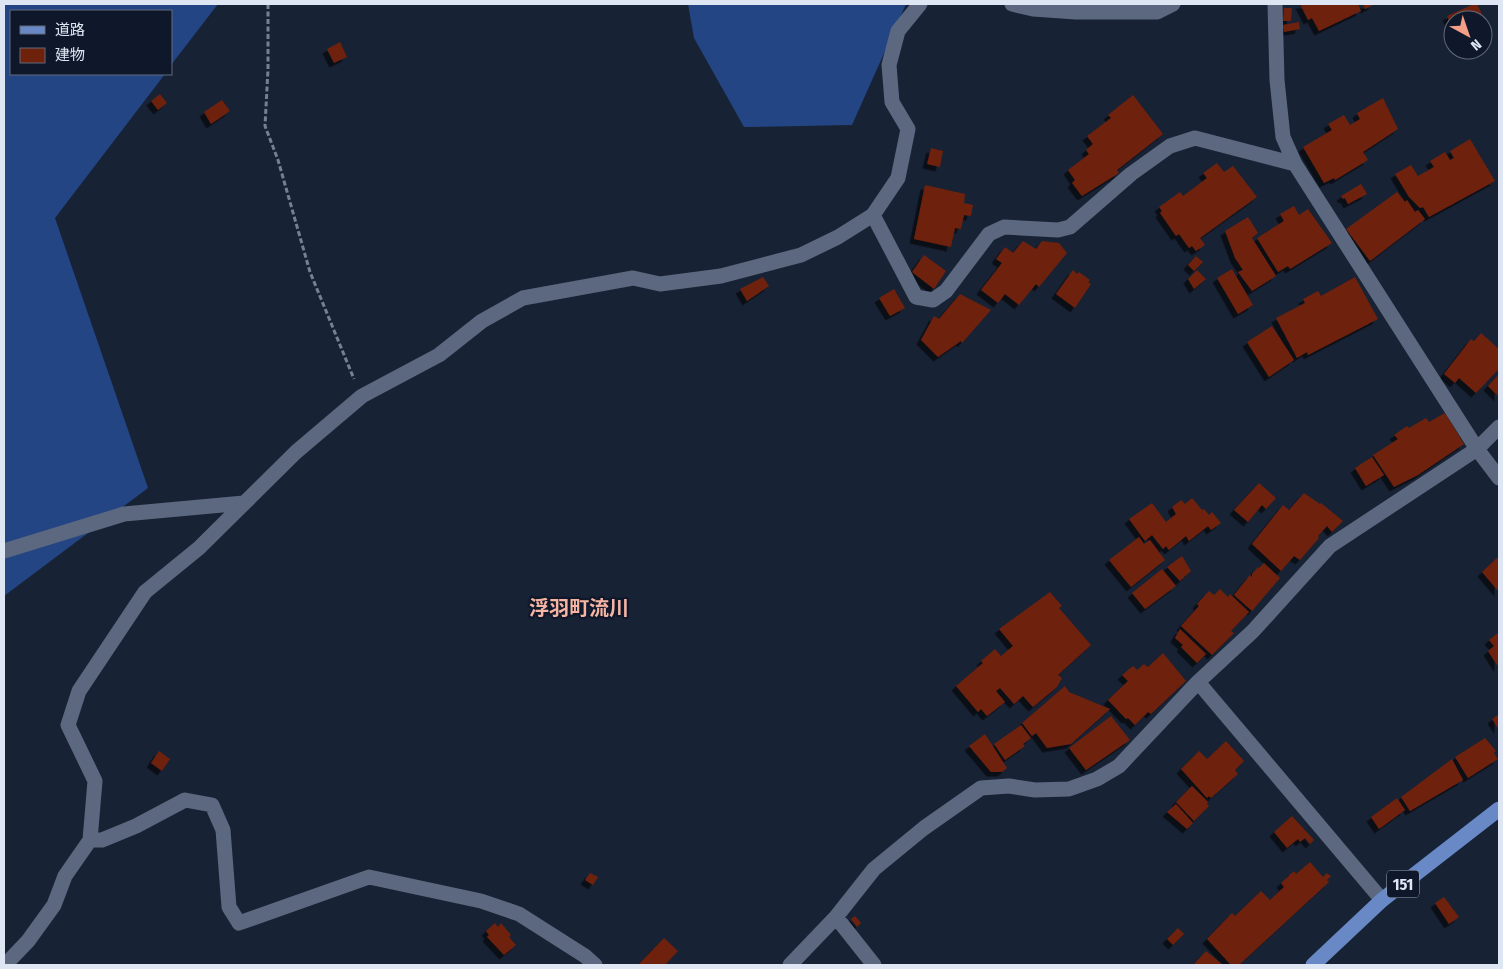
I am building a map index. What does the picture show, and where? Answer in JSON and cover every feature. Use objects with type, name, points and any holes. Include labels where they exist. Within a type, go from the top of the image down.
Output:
[{"type":"main road","name":"151","points":[[1313,965],[1382,900],[1499,809]]},
{"type":"street","points":[[5,965],[28,941],[54,905],[65,876],[90,840],[95,781],[68,725],[79,691],[145,592],[199,548],[296,452],[362,396],[439,355],[482,321],[523,298],[633,278],[660,284],[721,276],[801,255],[873,215],[898,178],[908,129],[892,102],[889,65],[898,31],[920,4]]},
{"type":"street","points":[[1012,4],[1033,9],[1076,12],[1157,12],[1173,4]]},
{"type":"street","points":[[1275,4],[1277,80],[1283,136],[1295,164],[1477,449],[1499,478]]},
{"type":"street","points":[[873,215],[916,297],[932,300],[946,291],[989,234],[1004,226],[1058,230],[1070,227],[1131,174],[1170,146],[1195,138],[1295,164]]},
{"type":"street","points":[[790,965],[836,916],[874,869],[924,828],[981,788],[1009,786],[1035,790],[1069,789],[1097,779],[1119,766],[1198,682],[1253,631],[1330,546],[1477,449],[1499,427]]},
{"type":"street","points":[[4,550],[124,514],[244,503]]},
{"type":"street","points":[[1198,682],[1382,900]]},
{"type":"street","points":[[90,840],[102,840],[111,837],[185,800],[212,805],[223,830],[229,907],[239,923],[370,877],[481,901],[519,914],[585,956],[595,965]]},
{"type":"street","points":[[836,916],[874,965]]},
{"type":"path","points":[[268,4],[268,69],[264,126],[278,160],[310,272],[362,396]]},
{"type":"shaded area","points":[[4,4],[218,4],[172,64],[172,10],[10,10],[10,75],[164,75],[55,218],[148,488],[4,596]]},
{"type":"shaded area","points":[[688,4],[906,4],[852,125],[744,127],[694,38]]},
{"type":"building","points":[[1300,4],[1358,4],[1361,11],[1319,31],[1312,18],[1308,20]]},
{"type":"building","points":[[1363,4],[1375,4],[1365,9]]},
{"type":"building","points":[[1477,4],[1480,10],[1460,10]]},
{"type":"building","points":[[1284,8],[1292,8],[1291,21],[1283,21]]},
{"type":"building","points":[[1299,22],[1300,29],[1284,32],[1283,25]]},
{"type":"building","points":[[340,42],[347,57],[334,63],[327,49]]},
{"type":"building","points":[[160,94],[167,103],[158,110],[151,101]]},
{"type":"building","points":[[1133,95],[1163,134],[1117,170],[1119,173],[1082,196],[1072,183],[1075,180],[1068,170],[1089,154],[1086,150],[1093,144],[1087,136],[1111,118],[1108,115]]},
{"type":"building","points":[[1383,98],[1398,129],[1363,152],[1368,160],[1335,180],[1334,178],[1324,183],[1303,147],[1332,130],[1328,124],[1344,115],[1350,125],[1360,119],[1357,113]]},
{"type":"building","points":[[222,100],[230,111],[211,124],[204,112]]},
{"type":"building","points":[[1470,139],[1495,181],[1429,217],[1423,207],[1420,208],[1409,197],[1395,174],[1411,165],[1418,176],[1434,167],[1430,161],[1445,152],[1450,160],[1454,158],[1450,151]]},
{"type":"building","points":[[931,148],[943,151],[940,167],[927,164]]},
{"type":"building","points":[[1217,163],[1224,172],[1233,166],[1257,197],[1200,238],[1205,245],[1196,251],[1192,246],[1189,248],[1179,234],[1176,236],[1160,213],[1162,211],[1159,207],[1180,192],[1183,196],[1207,178],[1203,173]]},
{"type":"building","points":[[1361,184],[1367,194],[1348,204],[1345,198],[1343,199],[1341,196]]},
{"type":"building","points":[[925,185],[965,194],[964,203],[973,205],[971,216],[964,215],[961,229],[955,228],[951,247],[914,239]]},
{"type":"building","points":[[1397,192],[1405,202],[1407,200],[1415,212],[1418,210],[1425,219],[1370,261],[1346,229]]},
{"type":"building","points":[[1294,206],[1299,215],[1308,209],[1332,243],[1290,269],[1288,266],[1278,272],[1257,238],[1284,221],[1280,214]]},
{"type":"building","points":[[1248,217],[1258,233],[1252,238],[1276,276],[1252,291],[1238,272],[1243,270],[1235,258],[1225,231]]},
{"type":"building","points":[[1023,241],[1036,249],[1042,241],[1059,243],[1067,253],[1039,287],[1036,284],[1019,305],[1005,294],[998,303],[981,290],[1002,263],[996,259],[1005,247],[1013,253]]},
{"type":"building","points":[[924,255],[946,271],[934,289],[912,272]]},
{"type":"building","points":[[1196,256],[1203,262],[1194,271],[1188,265]]},
{"type":"building","points":[[1232,269],[1253,305],[1238,314],[1217,278]]},
{"type":"building","points":[[1073,270],[1090,280],[1088,282],[1091,284],[1075,308],[1056,294]]},
{"type":"building","points":[[1197,270],[1206,279],[1194,289],[1188,279]]},
{"type":"building","points":[[763,277],[769,286],[747,301],[740,289]]},
{"type":"building","points":[[1355,277],[1378,319],[1308,355],[1307,352],[1297,358],[1276,318],[1305,303],[1303,299],[1318,291],[1321,296]]},
{"type":"building","points":[[894,289],[905,308],[890,316],[879,298]]},
{"type":"building","points":[[960,294],[991,310],[962,343],[961,341],[938,357],[921,340],[934,316],[939,319]]},
{"type":"building","points":[[1272,326],[1294,360],[1269,377],[1247,342]]},
{"type":"building","points":[[1481,333],[1499,349],[1499,369],[1476,393],[1459,378],[1455,383],[1444,374],[1471,339],[1474,341]]},
{"type":"building","points":[[1499,374],[1499,397],[1488,386]]},
{"type":"building","points":[[1445,413],[1464,444],[1418,475],[1394,487],[1373,455],[1398,439],[1394,435],[1407,426],[1409,428],[1426,418],[1429,422]]},
{"type":"building","points":[[1372,457],[1384,475],[1366,486],[1355,468]]},
{"type":"building","points":[[1259,483],[1276,498],[1266,509],[1262,505],[1248,522],[1234,510]]},
{"type":"building","points":[[1304,493],[1321,503],[1343,521],[1332,532],[1327,526],[1300,560],[1294,556],[1281,571],[1252,544],[1283,505],[1289,510]]},
{"type":"building","points":[[1192,498],[1202,510],[1204,509],[1209,515],[1212,512],[1221,523],[1211,530],[1208,526],[1189,541],[1186,536],[1169,550],[1166,546],[1163,549],[1152,535],[1145,541],[1129,519],[1152,503],[1166,522],[1176,514],[1172,507],[1181,500],[1185,504]]},
{"type":"building","points":[[1139,537],[1144,544],[1150,540],[1165,560],[1131,587],[1109,560]]},
{"type":"building","points":[[1182,556],[1191,571],[1180,581],[1167,567]]},
{"type":"building","points":[[1499,556],[1499,592],[1482,572]]},
{"type":"building","points":[[1264,563],[1280,578],[1252,611],[1234,595],[1250,575],[1252,577],[1252,574],[1258,567]]},
{"type":"building","points":[[1162,569],[1176,586],[1145,609],[1132,593]]},
{"type":"building","points":[[1220,589],[1228,597],[1230,594],[1249,612],[1231,631],[1234,633],[1212,655],[1181,626],[1199,606],[1197,604],[1209,591],[1214,595]]},
{"type":"building","points":[[1050,592],[1062,606],[1059,608],[1091,645],[1058,675],[1062,678],[1057,687],[1033,707],[1023,696],[1014,704],[1000,688],[996,691],[1005,702],[987,716],[981,709],[978,712],[956,686],[983,663],[981,661],[995,649],[1001,656],[1013,646],[999,629]]},
{"type":"building","points":[[1180,629],[1206,654],[1197,663],[1175,638]]},
{"type":"building","points":[[1499,632],[1499,668],[1488,651],[1494,646],[1489,640]]},
{"type":"building","points":[[1163,653],[1186,681],[1151,714],[1148,712],[1135,725],[1128,718],[1126,719],[1108,700],[1128,681],[1122,675],[1133,666],[1137,670],[1144,664],[1148,667]]},
{"type":"building","points":[[1065,686],[1069,692],[1110,709],[1071,744],[1047,748],[1036,733],[1032,736],[1022,723]]},
{"type":"building","points":[[1499,714],[1499,730],[1492,719]]},
{"type":"building","points":[[1111,716],[1130,740],[1086,770],[1069,748]]},
{"type":"building","points":[[1021,725],[1031,738],[1023,744],[1025,746],[1005,760],[994,744]]},
{"type":"building","points":[[985,734],[1007,768],[1002,772],[991,772],[969,746]]},
{"type":"building","points":[[1485,738],[1496,751],[1494,753],[1498,759],[1468,778],[1455,757]]},
{"type":"building","points":[[1226,741],[1244,761],[1235,770],[1238,774],[1211,798],[1209,796],[1207,798],[1181,769],[1199,751],[1207,759]]},
{"type":"building","points":[[159,751],[170,759],[162,771],[151,763]]},
{"type":"building","points":[[1452,759],[1463,780],[1410,811],[1401,797]]},
{"type":"building","points":[[1192,786],[1208,802],[1209,806],[1194,821],[1176,802]]},
{"type":"building","points":[[1397,798],[1405,810],[1379,829],[1371,817]]},
{"type":"building","points":[[1176,804],[1193,823],[1187,829],[1167,812]]},
{"type":"building","points":[[1292,816],[1314,840],[1310,844],[1305,838],[1300,842],[1298,839],[1287,848],[1274,832]]},
{"type":"building","points":[[1310,862],[1323,877],[1327,873],[1331,876],[1327,880],[1329,882],[1239,965],[1231,965],[1207,939],[1232,913],[1235,916],[1261,891],[1270,900],[1284,887],[1281,883],[1294,871],[1296,874]]},
{"type":"building","points":[[590,873],[598,877],[593,885],[585,880]]},
{"type":"building","points":[[1444,897],[1459,917],[1449,924],[1435,903]]},
{"type":"building","points":[[855,916],[861,923],[857,927],[851,919]]},
{"type":"building","points":[[495,923],[498,927],[501,923],[511,935],[509,937],[516,945],[504,955],[487,937],[489,935],[486,931]]},
{"type":"building","points":[[1178,928],[1184,934],[1173,945],[1167,939]]},
{"type":"building","points":[[664,938],[678,951],[665,965],[638,965]]},
{"type":"building","points":[[1206,951],[1223,965],[1193,965]]},
{"type":"district","name":"浮羽町流川","points":[[579,608]]}]
